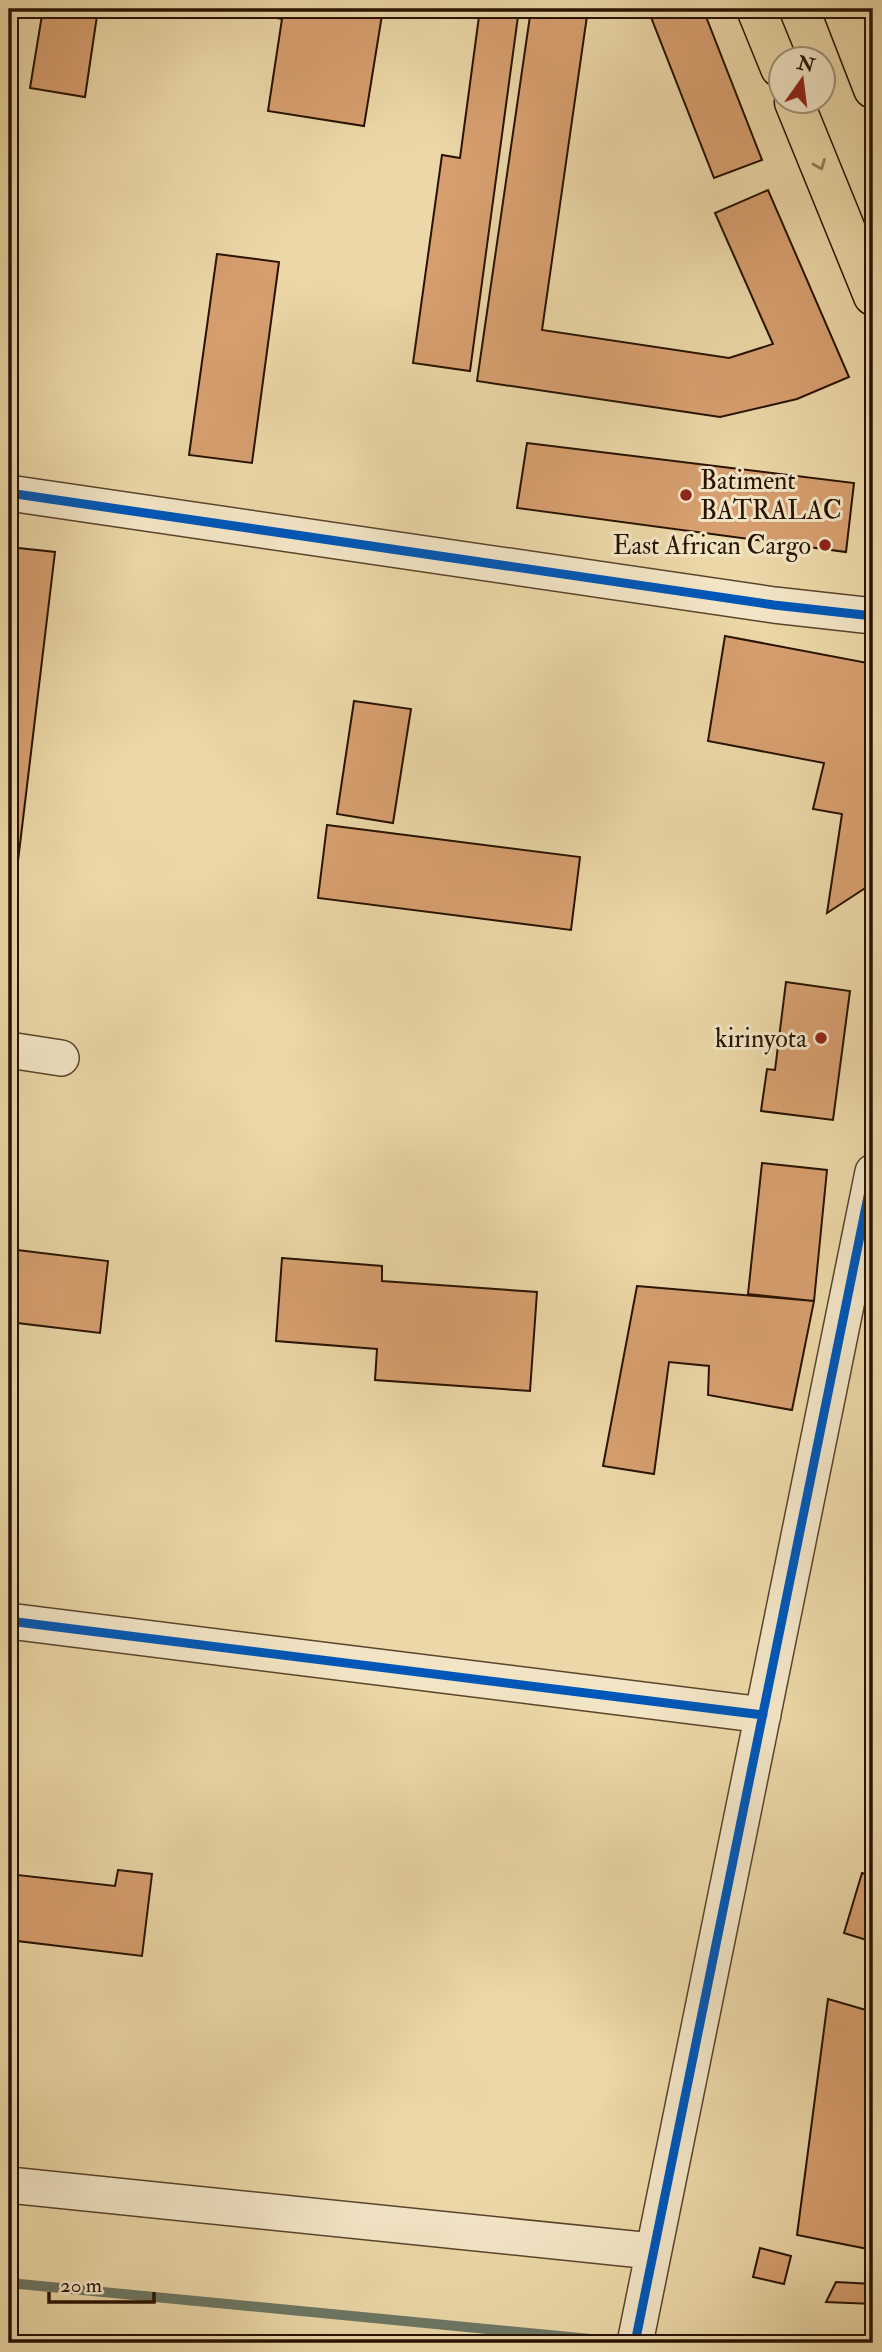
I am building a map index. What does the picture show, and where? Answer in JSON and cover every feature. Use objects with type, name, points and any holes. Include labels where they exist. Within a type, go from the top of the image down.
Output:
[{"type":"main road","points":[[757,9],[771,46]]},
{"type":"main road","points":[[842,9],[873,89]]},
{"type":"main road","points":[[800,116],[873,296]]},
{"type":"street","points":[[9,493],[746,601],[873,616]]},
{"type":"street","points":[[9,1050],[61,1058]]},
{"type":"street","points":[[635,2343],[873,1172]]},
{"type":"street","points":[[9,1621],[763,1715]]},
{"type":"street","points":[[9,2185],[649,2268]]},
{"type":"building","points":[[43,9],[98,9],[85,97],[30,88]]},
{"type":"building","points":[[257,9],[383,9],[364,126],[268,111],[282,19],[256,14]]},
{"type":"building","points":[[480,9],[519,9],[470,371],[413,363],[442,155],[460,158]]},
{"type":"building","points":[[531,9],[588,9],[542,330],[729,358],[773,344],[715,213],[768,190],[849,377],[797,399],[720,417],[477,381]]},
{"type":"building","points":[[657,9],[703,9],[762,160],[714,178],[649,12]]},
{"type":"building","points":[[217,254],[279,262],[252,463],[189,455]]},
{"type":"building","name":"Batiment BATRALAC","points":[[527,443],[854,483],[846,552],[517,508]]},
{"type":"building","points":[[9,547],[55,552],[18,861],[9,860]]},
{"type":"building","points":[[725,636],[873,664],[873,883],[827,913],[842,814],[813,809],[824,763],[708,741]]},
{"type":"building","points":[[354,701],[411,709],[393,823],[337,814]]},
{"type":"building","points":[[327,825],[580,857],[571,930],[318,898]]},
{"type":"building","points":[[786,982],[850,991],[833,1120],[761,1111],[767,1069],[775,1070]]},
{"type":"building","points":[[762,1163],[827,1170],[814,1301],[748,1294]]},
{"type":"building","points":[[9,1249],[108,1261],[100,1333],[9,1322]]},
{"type":"building","points":[[282,1258],[382,1266],[382,1281],[537,1292],[530,1391],[375,1380],[377,1349],[276,1341]]},
{"type":"building","points":[[637,1286],[814,1301],[792,1410],[708,1395],[709,1366],[669,1362],[654,1474],[603,1466]]},
{"type":"building","points":[[118,1870],[152,1874],[142,1956],[9,1940],[9,1874],[115,1886]]},
{"type":"building","points":[[862,1873],[873,1876],[873,1942],[844,1933]]},
{"type":"building","points":[[828,1999],[873,2012],[873,2250],[797,2235]]},
{"type":"building","points":[[760,2248],[791,2256],[784,2284],[753,2277]]},
{"type":"building","points":[[836,2282],[873,2284],[873,2304],[826,2302]]},
{"type":"waterway","points":[[9,2283],[632,2343]]},
{"type":"cycle path","points":[[9,493],[774,605],[873,616]]},
{"type":"cycle path","points":[[635,2343],[873,1172]]},
{"type":"cycle path","points":[[9,1621],[763,1715]]},
{"type":"place","name":"Batiment BATRALAC","points":[[686,495]]},
{"type":"place","name":"East African Cargo","points":[[825,545]]},
{"type":"place","name":"kirinyota","points":[[821,1038]]}]
